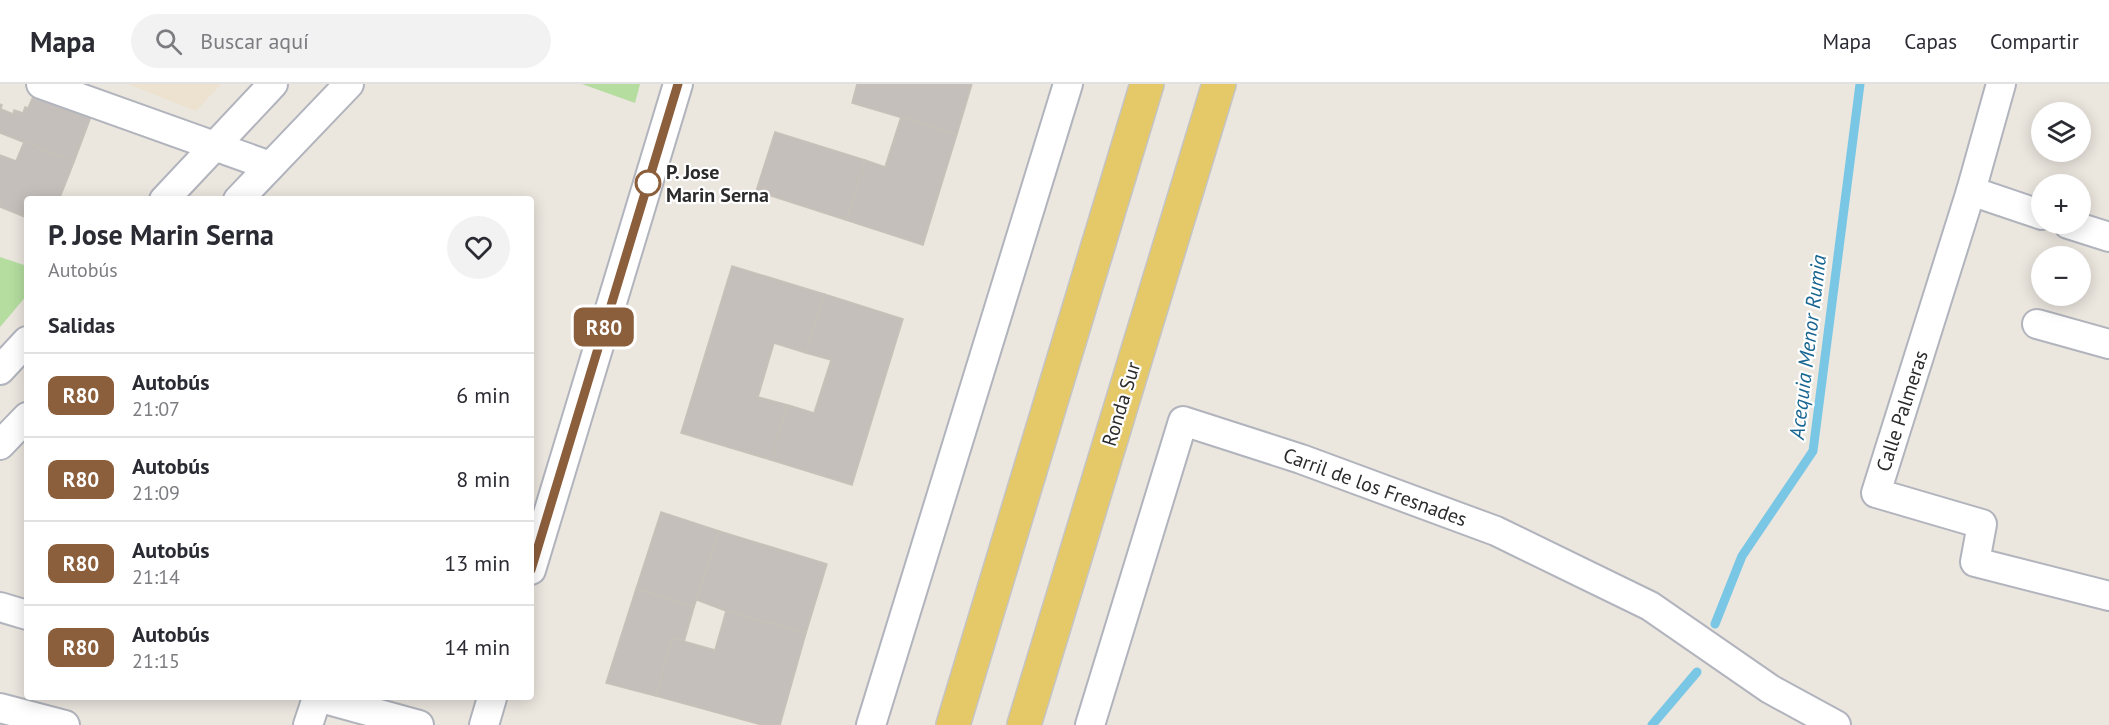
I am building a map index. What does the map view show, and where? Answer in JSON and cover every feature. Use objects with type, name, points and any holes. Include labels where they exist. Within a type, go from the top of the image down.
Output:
[{"type":"main road","points":[[953,725],[1147,84]]},
{"type":"main road","name":"Ronda Sur","points":[[1024,725],[1219,84]]},
{"type":"street","points":[[41,84],[270,166]]},
{"type":"street","points":[[168,196],[273,84]]},
{"type":"street","points":[[242,196],[349,84]]},
{"type":"street","points":[[534,560],[678,84]]},
{"type":"street","points":[[871,725],[1068,84]]},
{"type":"street","name":"Calle Palmeras","points":[[2001,84],[1971,191],[1876,493],[1982,524],[1975,562],[2109,596]]},
{"type":"street","points":[[1971,191],[2031,210]]},
{"type":"street","points":[[2091,231],[2109,237]]},
{"type":"street","points":[[2037,324],[2109,344]]},
{"type":"street","points":[[0,369],[24,345]]},
{"type":"street","points":[[0,445],[24,420]]},
{"type":"street","name":"Carril de los Fresnades","points":[[1090,725],[1183,421],[1301,459],[1496,531],[1650,606],[1770,689],[1836,725]]},
{"type":"street","points":[[0,607],[24,614]]},
{"type":"street","points":[[308,725],[318,700]]},
{"type":"street","points":[[326,700],[419,725]]},
{"type":"street","points":[[484,725],[491,700]]},
{"type":"street","points":[[0,708],[65,725]]},
{"type":"shaded area","points":[[128,84],[221,84],[196,111]]},
{"type":"green space","points":[[582,84],[640,84],[635,103]]},
{"type":"green space","points":[[0,257],[24,265],[24,299],[0,327]]},
{"type":"building","points":[[857,84],[972,84],[957,134],[852,103]]},
{"type":"building","points":[[35,92],[92,114],[74,162],[0,133],[0,104],[1,109],[13,114],[14,110],[23,113],[25,107],[28,108]]},
{"type":"building","points":[[901,117],[957,134],[923,245],[846,220],[865,160],[885,167]]},
{"type":"building","points":[[775,132],[865,160],[846,220],[756,191]]},
{"type":"building","points":[[24,142],[74,162],[61,196],[24,196],[24,217],[0,207],[0,155],[16,161]]},
{"type":"building","points":[[732,266],[824,294],[806,353],[774,343],[758,397],[788,405],[771,460],[681,433]]},
{"type":"building","points":[[824,294],[903,319],[852,485],[771,460],[788,405],[814,413],[831,360],[806,353]]},
{"type":"building","points":[[661,512],[719,531],[694,607],[636,589]]},
{"type":"building","points":[[719,531],[827,564],[806,633],[726,611],[697,600]]},
{"type":"building","points":[[636,589],[694,607],[684,642],[672,638],[656,696],[606,683]]},
{"type":"building","points":[[726,611],[806,633],[780,725],[762,725],[656,696],[672,638],[715,650]]},
{"type":"waterway","name":"Acequia Menor Rumia","points":[[1715,624],[1742,556],[1813,451],[1860,84]]},
{"type":"waterway","name":"Acequia Menor Rumia","points":[[1652,725],[1697,672]]},
{"type":"bus line","name":"R80","points":[[534,560],[678,84]]},
{"type":"place","name":"P. Jose Marin Serna","points":[[648,183]]}]
